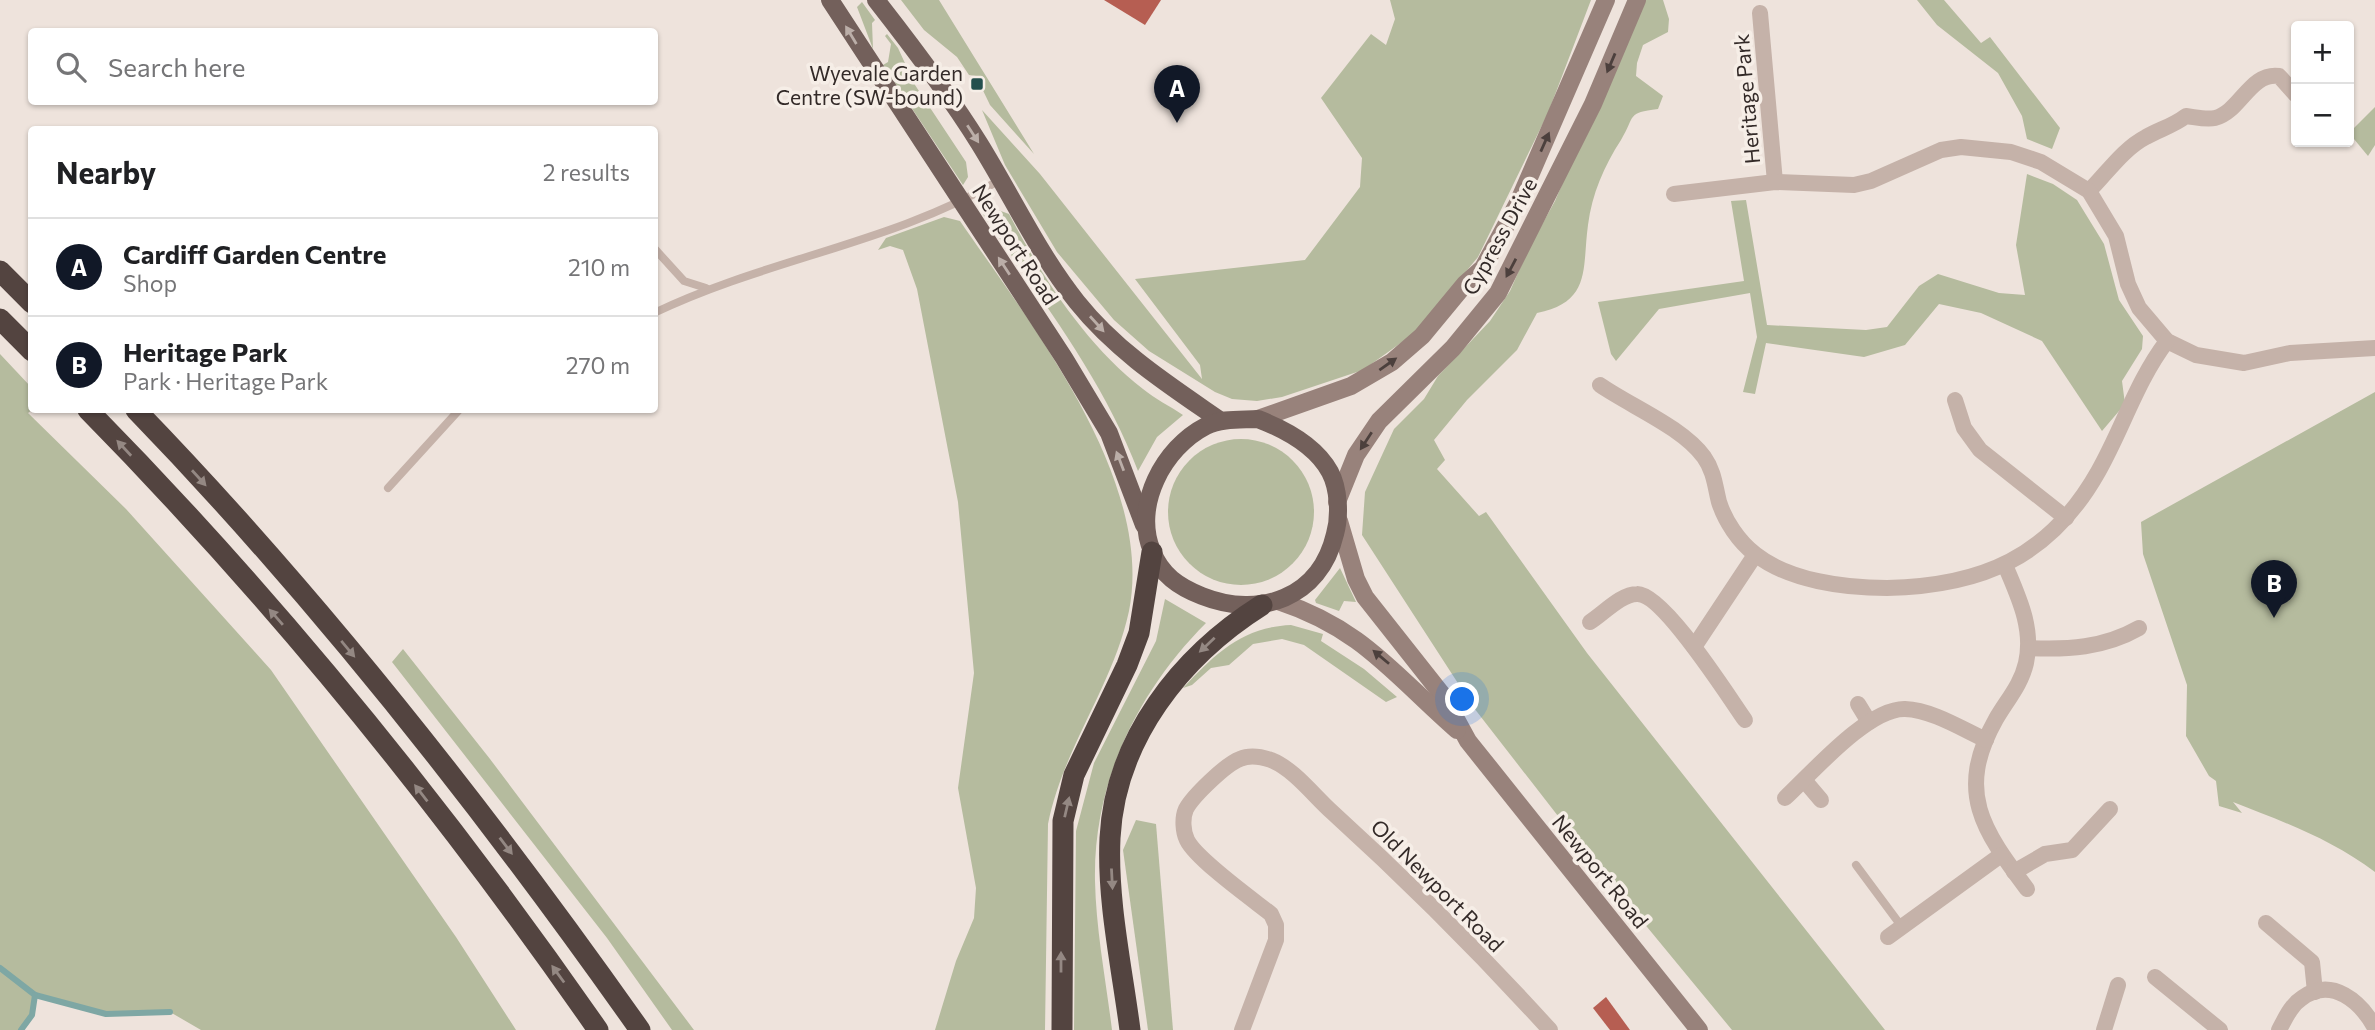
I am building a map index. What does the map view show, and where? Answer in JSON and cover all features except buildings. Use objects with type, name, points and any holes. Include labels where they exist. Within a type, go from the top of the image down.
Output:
[{"type":"highway","points":[[0,271],[28,299]]},
{"type":"highway","points":[[0,319],[28,347]]},
{"type":"highway","points":[[91,413],[241,577],[369,728],[523,926],[598,1030]]},
{"type":"highway","points":[[139,413],[264,551],[391,700],[476,806],[640,1030]]},
{"type":"highway","points":[[1062,1030],[1063,821],[1074,775],[1128,665],[1139,633],[1152,552]]},
{"type":"highway","points":[[1130,1030],[1111,852],[1113,811],[1119,783],[1150,715],[1175,679],[1226,627],[1270,603]]},
{"type":"main road","name":"Newport Road","points":[[830,0],[1064,358],[1109,433],[1144,525]]},
{"type":"main road","name":"Newport Road","points":[[876,0],[941,86],[1063,282],[1105,333],[1166,386],[1221,421]]},
{"type":"main road","points":[[1258,419],[1290,434],[1330,472],[1339,521],[1332,550],[1322,569],[1303,589],[1270,603],[1209,598],[1185,589],[1163,571],[1152,552],[1144,525],[1148,500],[1167,460],[1190,437],[1221,421],[1258,419]]},
{"type":"street","name":"Cypress Drive","points":[[1258,419],[1351,386],[1392,362],[1422,336],[1483,268],[1523,191],[1606,0]]},
{"type":"street","name":"Cypress Drive","points":[[1337,502],[1356,455],[1379,421],[1453,348],[1498,293],[1593,104],[1637,0]]},
{"type":"street","name":"Heritage Park","points":[[1760,13],[1775,182]]},
{"type":"street","points":[[2089,191],[2127,150],[2145,137],[2174,125],[2186,116],[2212,118],[2223,114],[2262,78],[2279,76],[2291,89]]},
{"type":"street","name":"Heritage Park","points":[[1674,194],[1775,182],[1854,185],[1871,181],[1923,156],[1961,147],[2011,152],[2029,157],[2089,191],[2116,236],[2128,284],[2139,308],[2167,341],[2196,355],[2244,363],[2290,353],[2375,348]]},
{"type":"street","points":[[1600,385],[1695,445],[1714,478],[1720,504],[1729,523],[1755,555],[1794,574],[1831,583],[1880,588],[1947,583],[2005,565],[2050,536],[2066,519],[2098,472],[2134,392],[2167,341]]},
{"type":"street","points":[[1955,400],[1964,428],[1980,450],[2066,519]]},
{"type":"street","name":"Newport Road","points":[[1339,521],[1356,579],[1365,597],[1444,697],[1468,741]]},
{"type":"street","points":[[1694,648],[1755,555]]},
{"type":"street","points":[[2005,565],[2025,614],[2028,649],[2019,684],[1986,740],[1975,778],[1976,794],[1986,832],[2027,889]]},
{"type":"street","points":[[1590,622],[1628,596],[1646,596],[1657,602],[1694,648],[1745,720]]},
{"type":"street","name":"Newport Road","points":[[1270,603],[1314,614],[1358,638],[1391,665],[1468,741],[1699,1030]]},
{"type":"street","points":[[2028,649],[2072,649],[2101,644],[2139,628]]},
{"type":"street","points":[[1858,704],[1869,722]]},
{"type":"street","points":[[1785,798],[1869,722],[1891,711],[1905,709],[1920,712],[1986,740]]},
{"type":"street","name":"Old Newport Road","points":[[1242,1030],[1276,940],[1276,925],[1271,914],[1187,841],[1183,823],[1186,809],[1225,767],[1242,758],[1257,757],[1273,761],[1291,774],[1419,892],[1550,1030]]},
{"type":"street","points":[[1804,780],[1821,800]]},
{"type":"street","points":[[2014,872],[2045,854],[2072,850],[2110,810]]},
{"type":"street","points":[[1895,932],[2001,855]]},
{"type":"street","points":[[2266,923],[2312,962],[2315,992]]},
{"type":"street","points":[[2155,976],[2220,1030]]},
{"type":"street","points":[[2104,1030],[2118,985]]},
{"type":"street","points":[[2279,1030],[2302,998],[2315,992],[2337,993],[2357,1001],[2375,1028]]},
{"type":"lane","points":[[658,311],[706,288],[930,217],[962,203],[1001,180]]},
{"type":"lane","points":[[658,252],[684,281],[706,288]]},
{"type":"lane","points":[[388,488],[456,413]]},
{"type":"lane","points":[[1856,865],[1895,932]]},
{"type":"green space","points":[[901,0],[939,0],[1034,154],[990,105],[976,76],[969,75],[957,57],[924,30]]},
{"type":"green space","points":[[1390,0],[1591,0],[1548,113],[1478,257],[1416,332],[1363,370],[1282,397],[1257,401],[1232,399],[1215,392],[1149,351],[1114,320],[1057,252],[1005,165],[982,110],[1040,174],[1202,379],[1200,365],[1135,279],[1305,260],[1360,187],[1362,158],[1321,98],[1371,34],[1386,45],[1395,19]]},
{"type":"green space","points":[[1640,0],[1663,0],[1669,19],[1668,32],[1643,45],[1637,63],[1636,76],[1663,96],[1658,109],[1641,112],[1633,117],[1604,170],[1592,202],[1584,269],[1576,292],[1555,308],[1537,313],[1517,350],[1467,400],[1434,440],[1445,460],[1437,469],[1479,516],[1486,512],[1587,653],[1885,1030],[1732,1030],[1596,865],[1474,708],[1362,535],[1365,492],[1394,429],[1424,399],[1438,376],[1490,321],[1510,291],[1529,248],[1555,201]]},
{"type":"green space","points":[[1917,0],[1944,0],[1981,43],[1990,37],[2060,128],[2052,149],[2027,139],[2022,116],[1998,73],[1937,25]]},
{"type":"green space","points":[[862,2],[875,20],[872,23],[873,49],[857,7]]},
{"type":"green space","points":[[887,34],[898,48],[915,85],[966,162],[968,177],[963,185],[883,65],[888,62],[891,44],[885,36]]},
{"type":"green space","points":[[2375,107],[2375,145],[2368,156],[2354,139],[2354,128]]},
{"type":"green space","points":[[2027,174],[2053,184],[2077,200],[2104,244],[2119,300],[2143,336],[2142,349],[2122,381],[2125,404],[2102,431],[2042,341],[1981,313],[1939,304],[1905,345],[1864,357],[1766,343],[1755,394],[1743,392],[1757,337],[1750,293],[1659,309],[1616,361],[1611,354],[1598,302],[1744,281],[1731,201],[1746,200],[1767,325],[1866,330],[1887,327],[1919,286],[1938,274],[1999,293],[2025,295],[2016,245]]},
{"type":"green space","points":[[990,207],[1009,214],[1067,309],[1103,352],[1143,389],[1183,415],[1157,437],[1138,471],[1106,402],[1087,369],[1046,304],[980,210]]},
{"type":"green space","points":[[944,217],[960,221],[1020,307],[1080,405],[1105,457],[1123,509],[1132,561],[1129,611],[1122,639],[1065,769],[1048,824],[1045,1030],[935,1030],[956,961],[974,918],[976,888],[958,788],[974,673],[958,502],[917,289],[903,250],[890,246],[878,250],[886,238]]},
{"type":"green space","points":[[0,354],[28,384],[28,413],[126,509],[271,670],[456,937],[516,1030],[201,1030],[170,1012],[106,1014],[36,995],[32,1015],[21,1030],[0,1030]]},
{"type":"green space","points":[[2375,392],[2375,872],[2341,850],[2289,824],[2233,802],[2242,813],[2219,806],[2216,781],[2209,776],[2186,736],[2187,685],[2143,554],[2141,522]]},
{"type":"green space","points":[[1241,439],[1269,445],[1292,461],[1308,484],[1314,512],[1308,540],[1292,563],[1269,579],[1241,585],[1213,579],[1190,563],[1174,540],[1168,512],[1174,484],[1190,461],[1213,445]]},
{"type":"green space","points":[[1340,568],[1356,602],[1344,601],[1339,611],[1316,603],[1315,600]]},
{"type":"green space","points":[[1165,599],[1206,623],[1160,678],[1140,708],[1111,774],[1096,844],[1095,881],[1099,937],[1112,1030],[1074,1030],[1076,831],[1094,763],[1156,641]]},
{"type":"green space","points":[[1291,625],[1323,634],[1321,641],[1364,669],[1397,697],[1386,702],[1304,645],[1282,639],[1253,644],[1229,665],[1211,668],[1192,685],[1183,688],[1206,664],[1231,644],[1258,631]]},
{"type":"green space","points":[[403,649],[490,759],[694,1030],[672,1030],[607,938],[392,662]]},
{"type":"green space","points":[[1136,820],[1156,824],[1173,1030],[1148,1030],[1123,850]]},
{"type":"waterway","points":[[0,968],[35,995],[106,1014],[170,1012]]},
{"type":"waterway","points":[[21,1030],[32,1015],[35,995]]},
{"type":"place","name":"Wyevale Garden Centre (SW-bound)","points":[[977,84]]},
{"type":"place","name":"Cardiff Garden Centre","points":[[1177,123]]},
{"type":"place","name":"Heritage Park","points":[[2274,618]]}]
